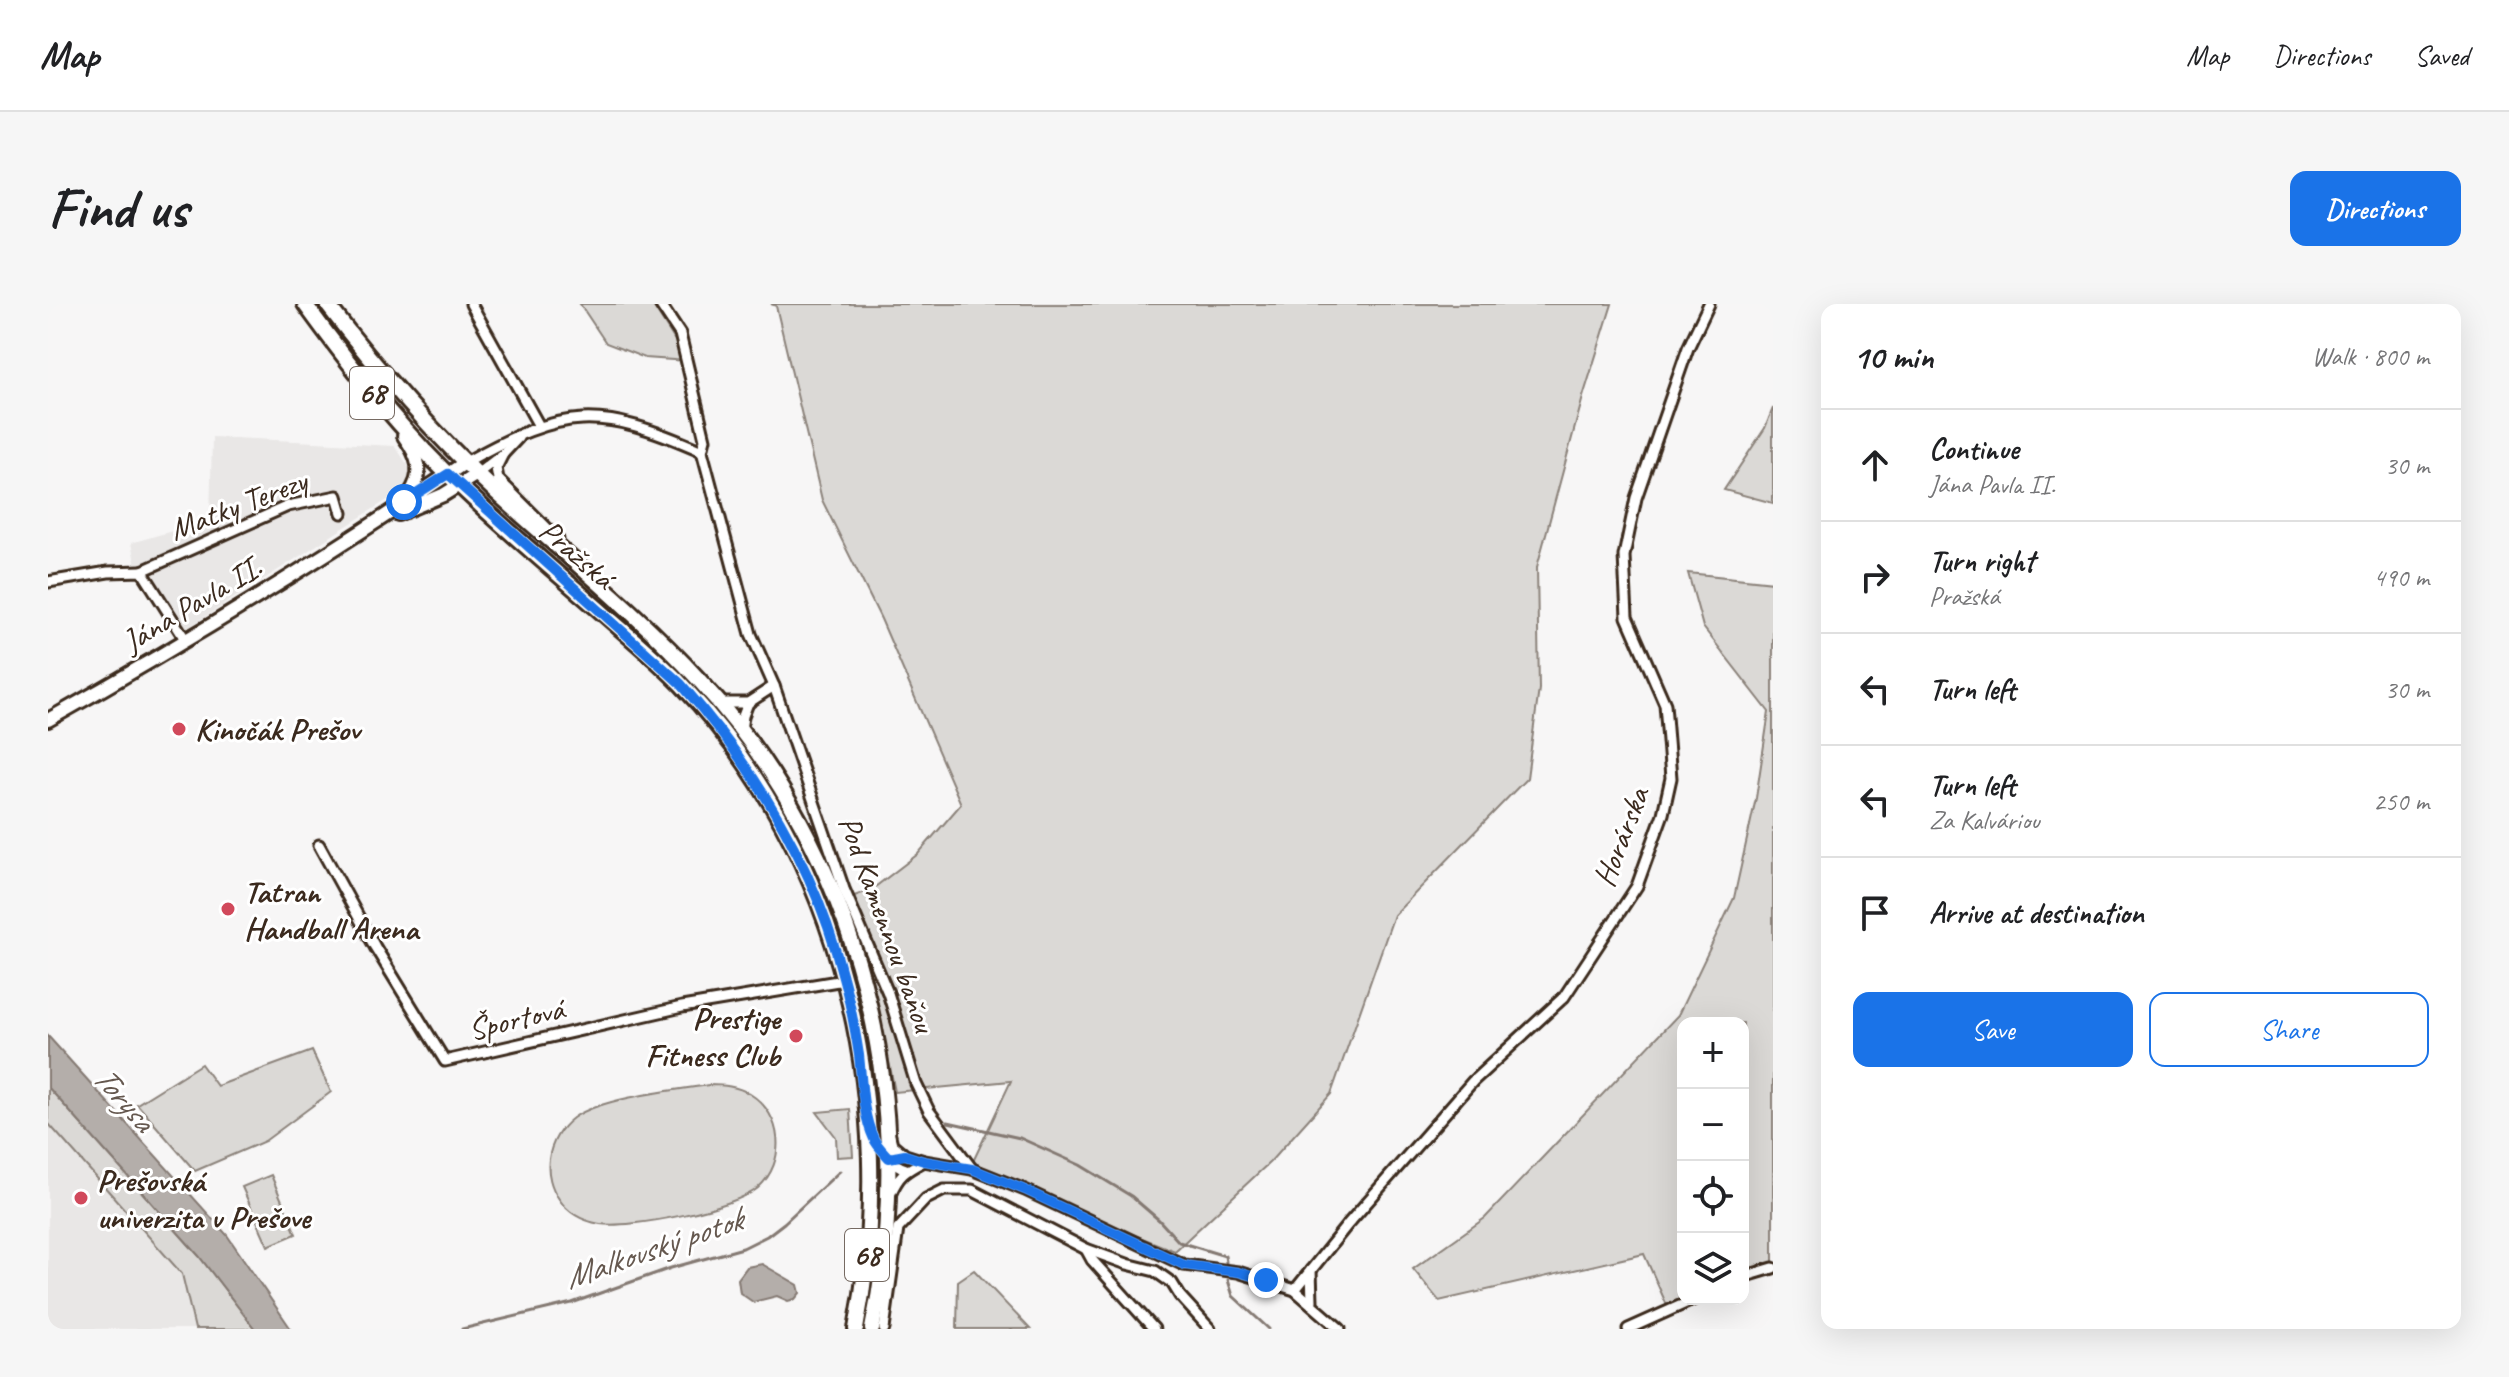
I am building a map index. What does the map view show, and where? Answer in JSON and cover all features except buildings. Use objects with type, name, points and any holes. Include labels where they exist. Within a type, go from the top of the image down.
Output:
[{"type":"main road","name":"Pražská","points":[[305,304],[384,407],[459,486],[681,684],[712,720],[766,795],[821,905],[844,980],[867,1114],[869,1180]]},
{"type":"main road","name":"Pražská","points":[[327,304],[354,340],[477,474],[673,653],[720,703],[777,781],[802,824],[848,929],[878,1043],[889,1158]]},
{"type":"main road","name":"68","points":[[872,1329],[885,1251],[889,1158]]},
{"type":"main road","name":"68","points":[[856,1329],[867,1250],[869,1180]]},
{"type":"street","points":[[471,304],[539,426]]},
{"type":"street","name":"Pod Kamennou baňou","points":[[660,304],[680,334],[705,439],[702,451],[751,634],[774,686],[844,889],[888,993],[916,1084],[929,1111],[972,1169]]},
{"type":"street","name":"Horárska","points":[[1295,1290],[1473,1081],[1564,997],[1637,886],[1663,814],[1671,778],[1665,704],[1627,617],[1624,556],[1636,498],[1688,348],[1709,304]]},
{"type":"street","points":[[384,407],[416,453],[419,463],[417,482],[404,502]]},
{"type":"street","points":[[466,462],[539,426],[573,418],[612,419],[661,433],[702,451]]},
{"type":"street","points":[[477,474],[523,433]]},
{"type":"street","name":"Pražská","points":[[503,454],[496,468],[498,479],[584,569]]},
{"type":"street","name":"Jána Pavla II.","points":[[48,720],[363,531],[466,462]]},
{"type":"street","name":"Jána Pavla II.","points":[[363,531],[443,495],[477,474]]},
{"type":"street","points":[[443,495],[466,497],[481,506]]},
{"type":"street","name":"Matky Terezy","points":[[142,571],[288,506],[337,496],[342,513]]},
{"type":"street","points":[[48,582],[108,572],[142,571],[185,639]]},
{"type":"street","points":[[720,703],[748,703],[774,686]]},
{"type":"street","points":[[741,731],[748,703]]},
{"type":"street","name":"Športová","points":[[319,845],[375,947],[445,1061],[682,1007],[844,980]]},
{"type":"street","points":[[867,1114],[874,1140],[893,1164],[906,1169]]},
{"type":"street","points":[[889,1133],[892,1144],[905,1155],[972,1169],[1025,1190],[1184,1265],[1238,1272],[1295,1290],[1340,1329]]},
{"type":"street","points":[[935,1163],[948,1159],[954,1146]]},
{"type":"street","points":[[869,1180],[889,1158],[905,1155]]},
{"type":"street","points":[[888,1198],[906,1169],[924,1161]]},
{"type":"street","points":[[972,1169],[972,1190]]},
{"type":"street","points":[[884,1329],[898,1229],[926,1199],[944,1190],[972,1190],[1086,1249],[1155,1271],[1172,1283],[1210,1329]]},
{"type":"street","points":[[1086,1249],[1092,1260],[1154,1329]]},
{"type":"street","points":[[1172,1283],[1184,1265]]},
{"type":"street","points":[[1749,1275],[1773,1268]]},
{"type":"street","points":[[1311,1270],[1312,1301]]},
{"type":"street","points":[[1628,1329],[1682,1305]]},
{"type":"shaded area","points":[[580,304],[667,304],[655,309],[688,361],[645,358],[606,343]]},
{"type":"shaded area","points":[[771,304],[1612,304],[1537,567],[1539,689],[1527,778],[1394,915],[1331,1094],[1270,1162],[1175,1251],[969,1170],[1011,1081],[895,1092],[878,1006],[840,901],[871,890],[918,854],[961,804],[881,619],[822,500],[776,306]]},
{"type":"shaded area","points":[[1773,408],[1773,503],[1724,490],[1765,428]]},
{"type":"shaded area","points":[[212,437],[395,446],[411,470],[405,487],[395,495],[175,636],[160,605],[137,571],[131,543],[210,520]]},
{"type":"shaded area","points":[[1688,573],[1773,582],[1773,1267],[1749,1273],[1749,1017],[1677,1017],[1677,1305],[1669,1310],[1644,1254],[1439,1301],[1413,1269],[1485,1218],[1678,1015],[1734,898],[1756,798],[1769,712],[1703,627]]},
{"type":"shaded area","points":[[48,1036],[227,1235],[291,1329],[255,1329],[199,1256],[48,1087]]},
{"type":"shaded area","points":[[312,1051],[331,1092],[265,1141],[195,1171],[137,1104],[201,1064],[217,1086]]},
{"type":"shaded area","points":[[709,1085],[730,1086],[745,1091],[769,1113],[775,1126],[777,1152],[774,1165],[758,1188],[728,1203],[706,1209],[657,1220],[614,1225],[594,1223],[576,1216],[563,1204],[550,1180],[549,1159],[557,1136],[573,1118],[619,1100]]},
{"type":"shaded area","points":[[48,1087],[199,1256],[255,1329],[195,1329],[182,1274],[48,1123]]},
{"type":"shaded area","points":[[850,1109],[853,1156],[837,1157],[836,1137],[817,1112]]},
{"type":"shaded area","name":"Prešovská univerzita v Prešove","points":[[48,1123],[182,1274],[195,1329],[48,1329]]},
{"type":"shaded area","points":[[271,1175],[296,1234],[268,1246],[242,1187]]},
{"type":"shaded area","points":[[762,1264],[798,1285],[800,1293],[795,1299],[788,1301],[777,1296],[753,1302],[740,1293],[738,1279],[747,1267]]},
{"type":"shaded area","points":[[974,1270],[1030,1329],[957,1329],[958,1281]]},
{"type":"waterway","name":"Malkovský potok","points":[[948,1122],[1020,1138],[1080,1165],[1131,1196],[1179,1242],[1225,1256],[1226,1262]]},
{"type":"waterway","name":"Malkovský potok","points":[[462,1329],[572,1303],[671,1268],[743,1248],[784,1223],[840,1171]]},
{"type":"waterway","name":"Malkovský potok","points":[[1228,1280],[1233,1296],[1269,1329]]},
{"type":"place","name":"Kinočák Prešov","points":[[179,729]]},
{"type":"place","name":"Tatran Handball Arena","points":[[228,909]]},
{"type":"place","name":"Prestige Fitness Club","points":[[796,1036]]},
{"type":"place","name":"Prešovská univerzita v Prešove","points":[[81,1198]]},
{"type":"route","points":[[404,502],[448,474],[681,684],[739,755],[766,795],[821,905],[844,980],[867,1114],[874,1140],[889,1158],[905,1155],[972,1169],[1025,1190],[1184,1265],[1238,1272],[1266,1280]]},
{"type":"water label","name":"Torysa","points":[[124,1098]]}]
